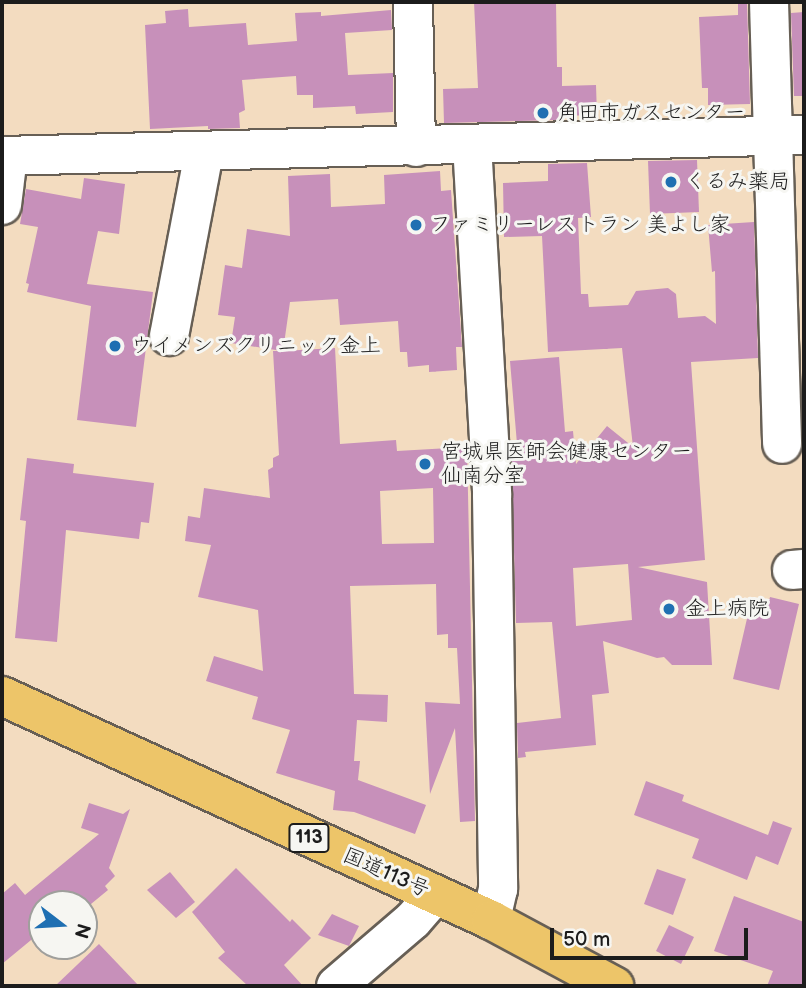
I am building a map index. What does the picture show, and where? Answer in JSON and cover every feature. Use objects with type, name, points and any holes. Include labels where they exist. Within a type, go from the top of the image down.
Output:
[{"type":"highway","name":"国道113号","points":[[2,696],[491,920],[614,986]]},
{"type":"street","points":[[413,2],[416,147]]},
{"type":"street","points":[[769,2],[788,136],[782,444]]},
{"type":"street","points":[[2,205],[5,156],[788,136]]},
{"type":"street","points":[[472,144],[492,495],[498,889],[491,920]]},
{"type":"street","points":[[169,336],[204,152]]},
{"type":"street","points":[[337,986],[413,920],[435,895]]},
{"type":"building","points":[[474,2],[556,2],[557,67],[562,67],[562,86],[596,85],[597,115],[559,116],[559,120],[444,123],[443,89],[478,88]]},
{"type":"building","points":[[738,2],[747,2],[750,104],[708,105],[708,88],[702,88],[699,17],[738,15]]},
{"type":"building","points":[[188,9],[189,27],[246,23],[248,45],[297,41],[295,13],[321,12],[321,16],[391,10],[392,30],[345,33],[348,75],[393,73],[393,112],[356,114],[355,106],[313,108],[313,95],[297,95],[296,76],[242,80],[245,110],[239,113],[240,128],[208,129],[208,126],[150,129],[145,25],[166,23],[165,11]]},
{"type":"building","points":[[804,12],[804,96],[794,96],[791,13]]},
{"type":"building","points":[[697,160],[699,212],[650,214],[648,161]]},
{"type":"building","points":[[587,163],[591,217],[578,218],[581,294],[588,294],[589,307],[628,305],[636,291],[668,288],[676,294],[678,318],[705,316],[716,324],[715,271],[712,272],[708,225],[754,222],[758,358],[691,362],[705,560],[638,567],[707,582],[712,665],[672,665],[664,657],[657,658],[603,641],[609,693],[592,695],[596,745],[525,752],[526,757],[518,758],[517,723],[561,718],[552,622],[516,623],[511,444],[517,444],[510,361],[559,357],[565,432],[573,431],[576,464],[607,426],[633,447],[622,348],[548,352],[542,236],[504,237],[503,183],[548,181],[548,164]],"holes":[[[628,564],[632,620],[576,626],[573,568]]]},
{"type":"building","points":[[440,171],[441,191],[451,190],[462,347],[456,347],[457,370],[429,372],[429,365],[408,367],[407,352],[400,352],[398,321],[340,325],[338,299],[290,302],[283,351],[335,348],[340,444],[396,440],[397,451],[467,447],[475,821],[460,822],[455,728],[430,794],[425,702],[460,704],[457,648],[448,648],[448,634],[437,635],[436,584],[350,586],[354,694],[388,695],[387,722],[357,720],[354,761],[360,761],[358,780],[426,805],[415,834],[354,812],[333,810],[335,791],[276,773],[290,730],[252,719],[258,697],[206,681],[214,656],[263,671],[258,610],[198,597],[211,545],[185,541],[188,516],[200,518],[204,488],[270,498],[268,470],[273,467],[273,458],[279,455],[273,351],[282,351],[231,343],[235,317],[218,315],[225,265],[242,268],[247,229],[290,236],[288,176],[330,174],[331,207],[385,204],[384,175]],"holes":[[[433,488],[434,543],[382,544],[380,491]]]},
{"type":"building","points":[[84,178],[125,184],[119,234],[98,231],[87,284],[153,292],[136,427],[77,420],[91,306],[27,292],[29,284],[26,283],[38,227],[20,224],[26,189],[81,199]]},
{"type":"building","points":[[27,458],[74,464],[73,473],[154,483],[149,523],[141,522],[139,539],[66,530],[57,642],[15,638],[26,521],[20,520]]},
{"type":"building","points":[[770,597],[799,604],[779,690],[733,679],[749,610],[765,614]]},
{"type":"building","points":[[646,781],[684,795],[682,801],[768,835],[773,821],[792,828],[778,865],[756,856],[747,880],[692,858],[699,839],[634,815]]},
{"type":"building","points":[[89,803],[123,814],[130,809],[109,868],[115,876],[105,886],[108,890],[98,898],[98,890],[31,890],[99,834],[81,828]]},
{"type":"building","points":[[236,868],[290,922],[292,919],[311,938],[284,965],[303,986],[248,986],[218,958],[225,952],[192,912]]},
{"type":"building","points":[[657,869],[686,879],[673,915],[644,904]]},
{"type":"building","points":[[170,872],[195,902],[176,918],[147,890]]},
{"type":"building","points":[[15,883],[25,895],[28,893],[28,943],[2,964],[2,894]]},
{"type":"building","points":[[734,896],[804,922],[804,986],[767,986],[773,971],[714,951]]},
{"type":"building","points":[[332,914],[359,926],[349,946],[318,935]]},
{"type":"building","points":[[669,925],[694,937],[681,964],[656,951]]},
{"type":"building","points":[[98,945],[139,986],[55,986],[82,960],[98,960]]},
{"type":"place","name":"角田市ガスセンター","points":[[543,113]]},
{"type":"place","name":"くるみ薬局","points":[[671,182]]},
{"type":"place","name":"ファミリーレストラン 美よし家","points":[[416,225]]},
{"type":"place","name":"ウイメンズクリニック金上","points":[[115,346]]},
{"type":"place","name":"宮城県医師会健康センター 仙南分室","points":[[425,464]]},
{"type":"place","name":"金上病院","points":[[669,609]]}]
